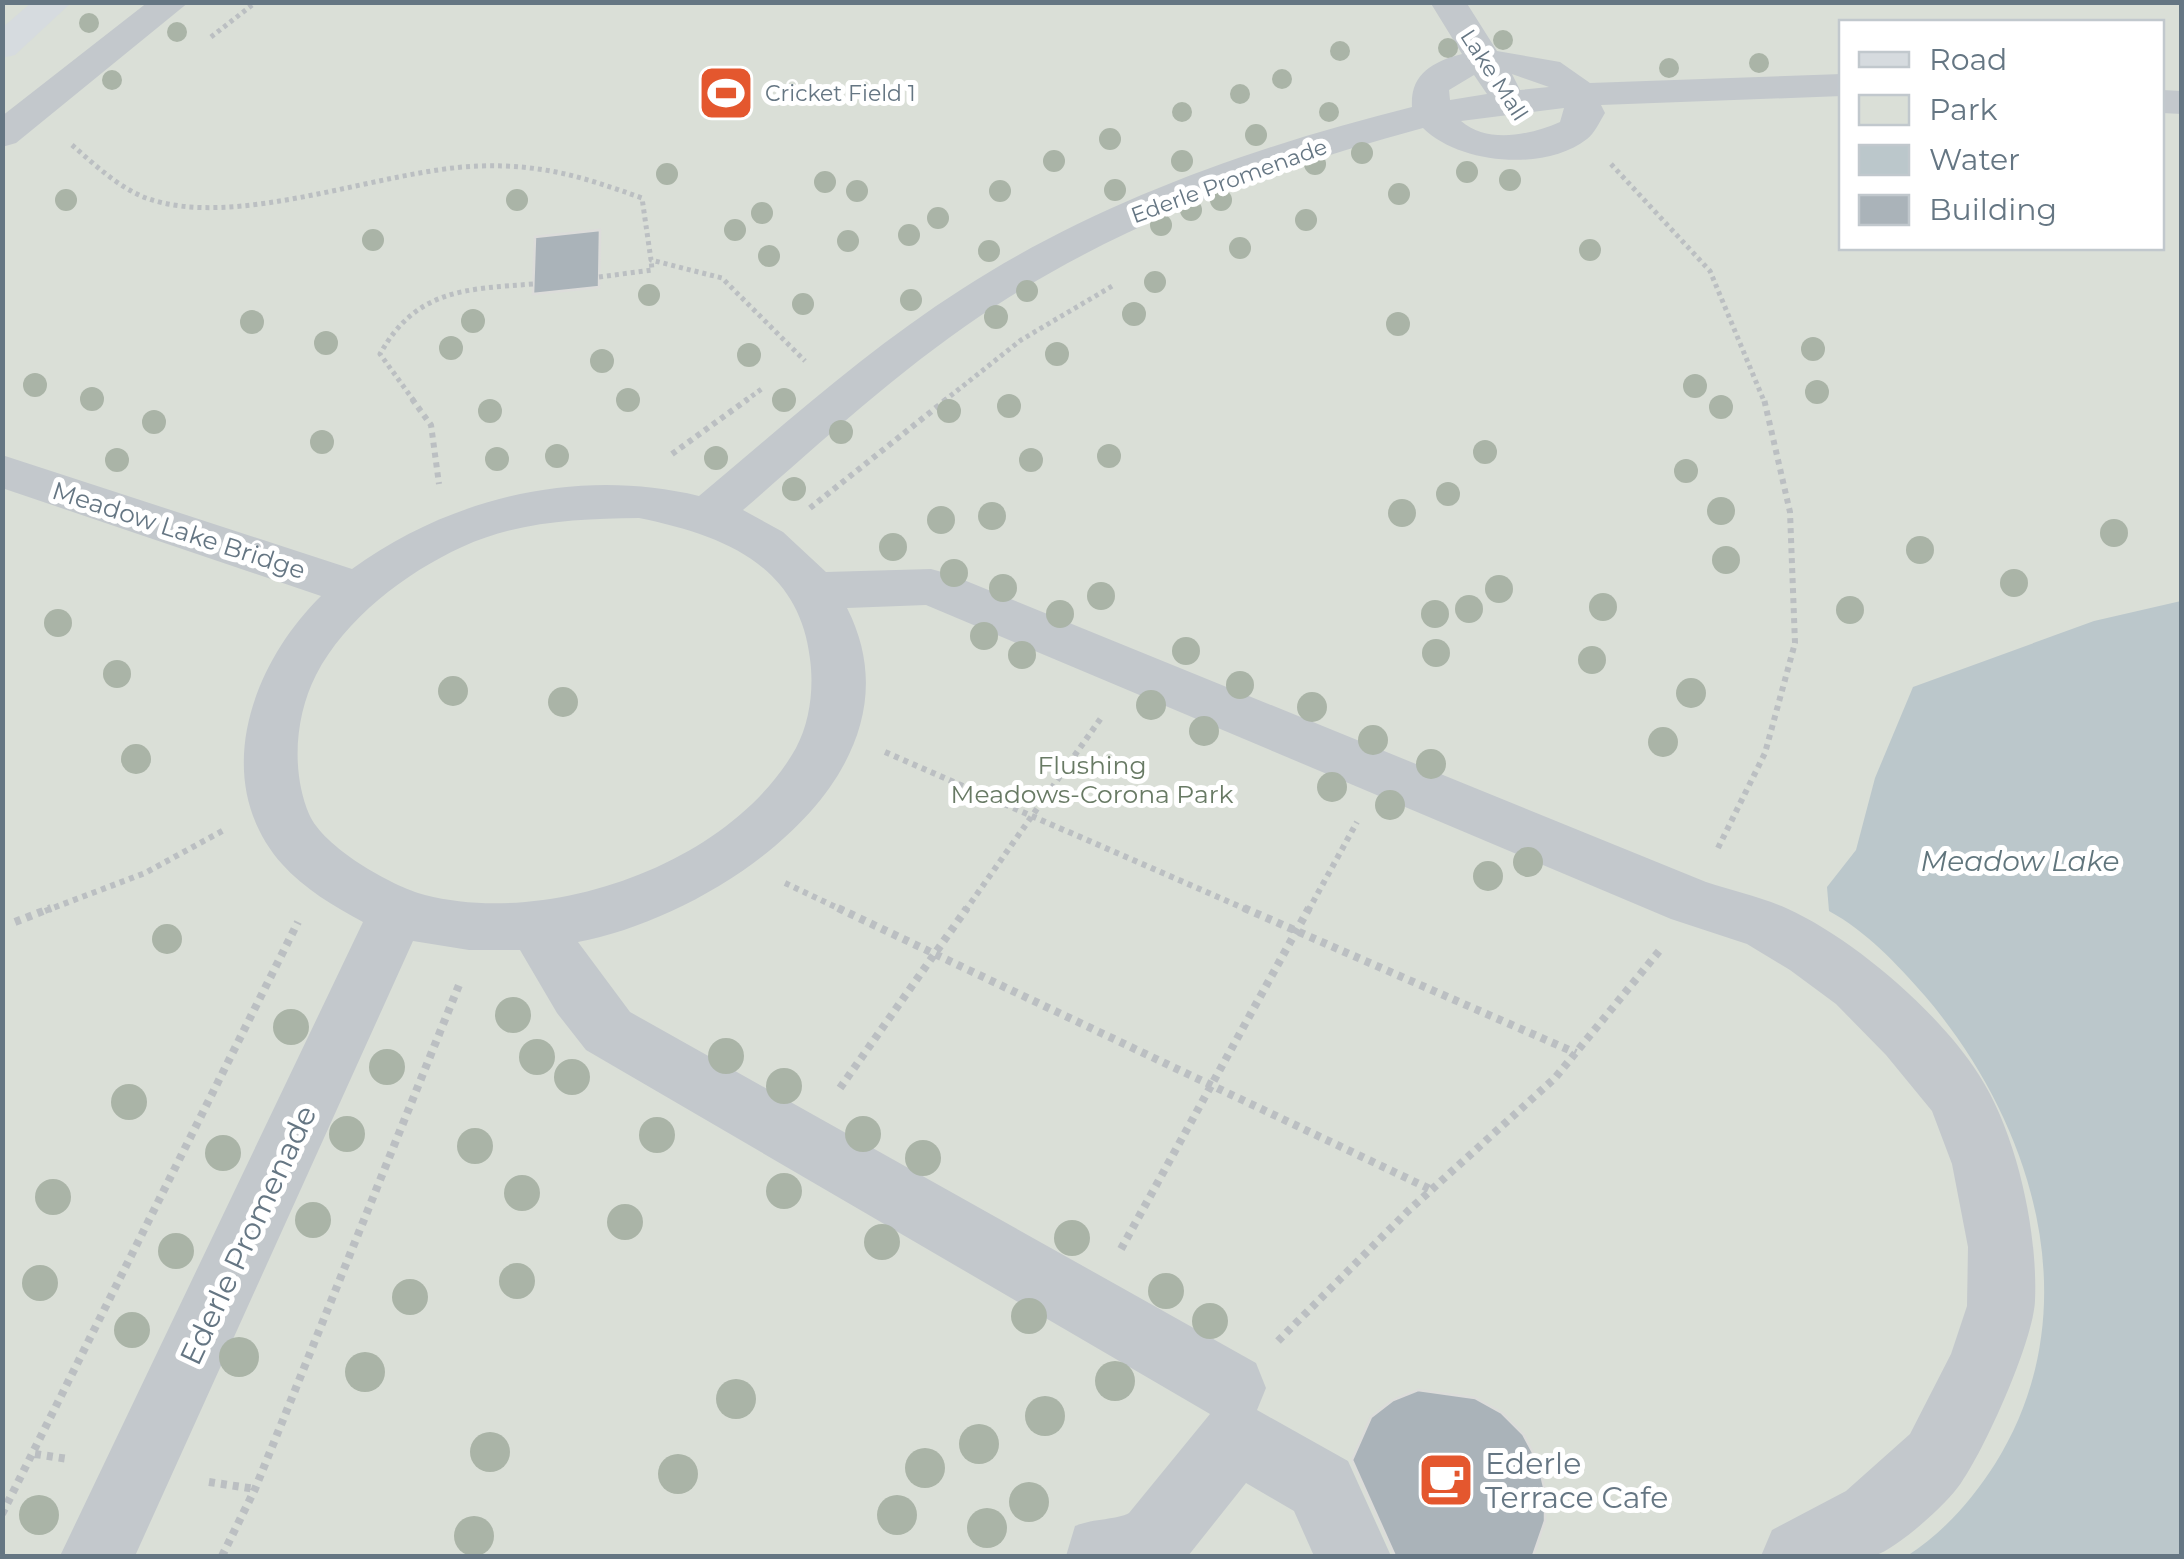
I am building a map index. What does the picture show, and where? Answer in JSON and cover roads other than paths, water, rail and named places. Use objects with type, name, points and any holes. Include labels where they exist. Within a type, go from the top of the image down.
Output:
[{"type":"main road","points":[[2,46],[54,2]]},
{"type":"street","points":[[5,133],[171,2]]},
{"type":"street","name":"Lake Mall","points":[[1448,2],[1540,146]]},
{"type":"street","points":[[1484,62],[1534,66],[1556,74],[1580,94],[1586,114],[1580,127],[1566,138],[1540,146],[1492,146],[1466,139],[1431,115],[1426,100],[1430,86],[1441,74],[1484,62]]},
{"type":"street","name":"Ederle Promenade","points":[[707,515],[863,386],[978,298],[1085,236],[1212,182],[1431,115],[1580,94],[1716,85],[1839,85]]},
{"type":"street","name":"Meadow Lake Bridge","points":[[2,472],[356,589]]},
{"type":"street","points":[[639,501],[707,515],[766,544],[788,560],[815,590],[838,646],[836,708],[810,773],[756,833],[682,883],[594,916],[510,926],[396,912],[324,872],[284,821],[268,762],[276,700],[308,642],[356,589],[418,547],[490,518],[566,502],[639,501]]},
{"type":"street","points":[[815,590],[931,587],[1692,902],[1766,926],[1857,986],[1908,1036],[1956,1095],[1984,1164],[2001,1247],[2000,1306],[1981,1368],[1935,1459],[1872,1517],[1798,1556]]},
{"type":"street","name":"Ederle Promenade","points":[[97,1556],[396,912]]},
{"type":"street","points":[[510,926],[608,1031],[1231,1388]]},
{"type":"street","points":[[1102,1552],[1124,1556],[1155,1539],[1237,1437],[1322,1486],[1332,1518],[1354,1556]]},
{"type":"water","name":"Meadow Lake","points":[[2181,601],[2181,1556],[1907,1556],[1945,1526],[1977,1490],[1995,1464],[2024,1405],[2040,1344],[2044,1283],[2037,1221],[2021,1160],[1996,1102],[1964,1047],[1892,960],[1856,928],[1829,911],[1827,887],[1856,850],[1875,778],[1913,687],[2094,621]]},
{"type":"place","name":"Cricket Field 1","points":[[726,93]]},
{"type":"place","name":"Ederle Terrace Cafe","points":[[1446,1480]]},
{"type":"park label","name":"Flushing Meadows-Corona Park","points":[[1092,780]]}]
